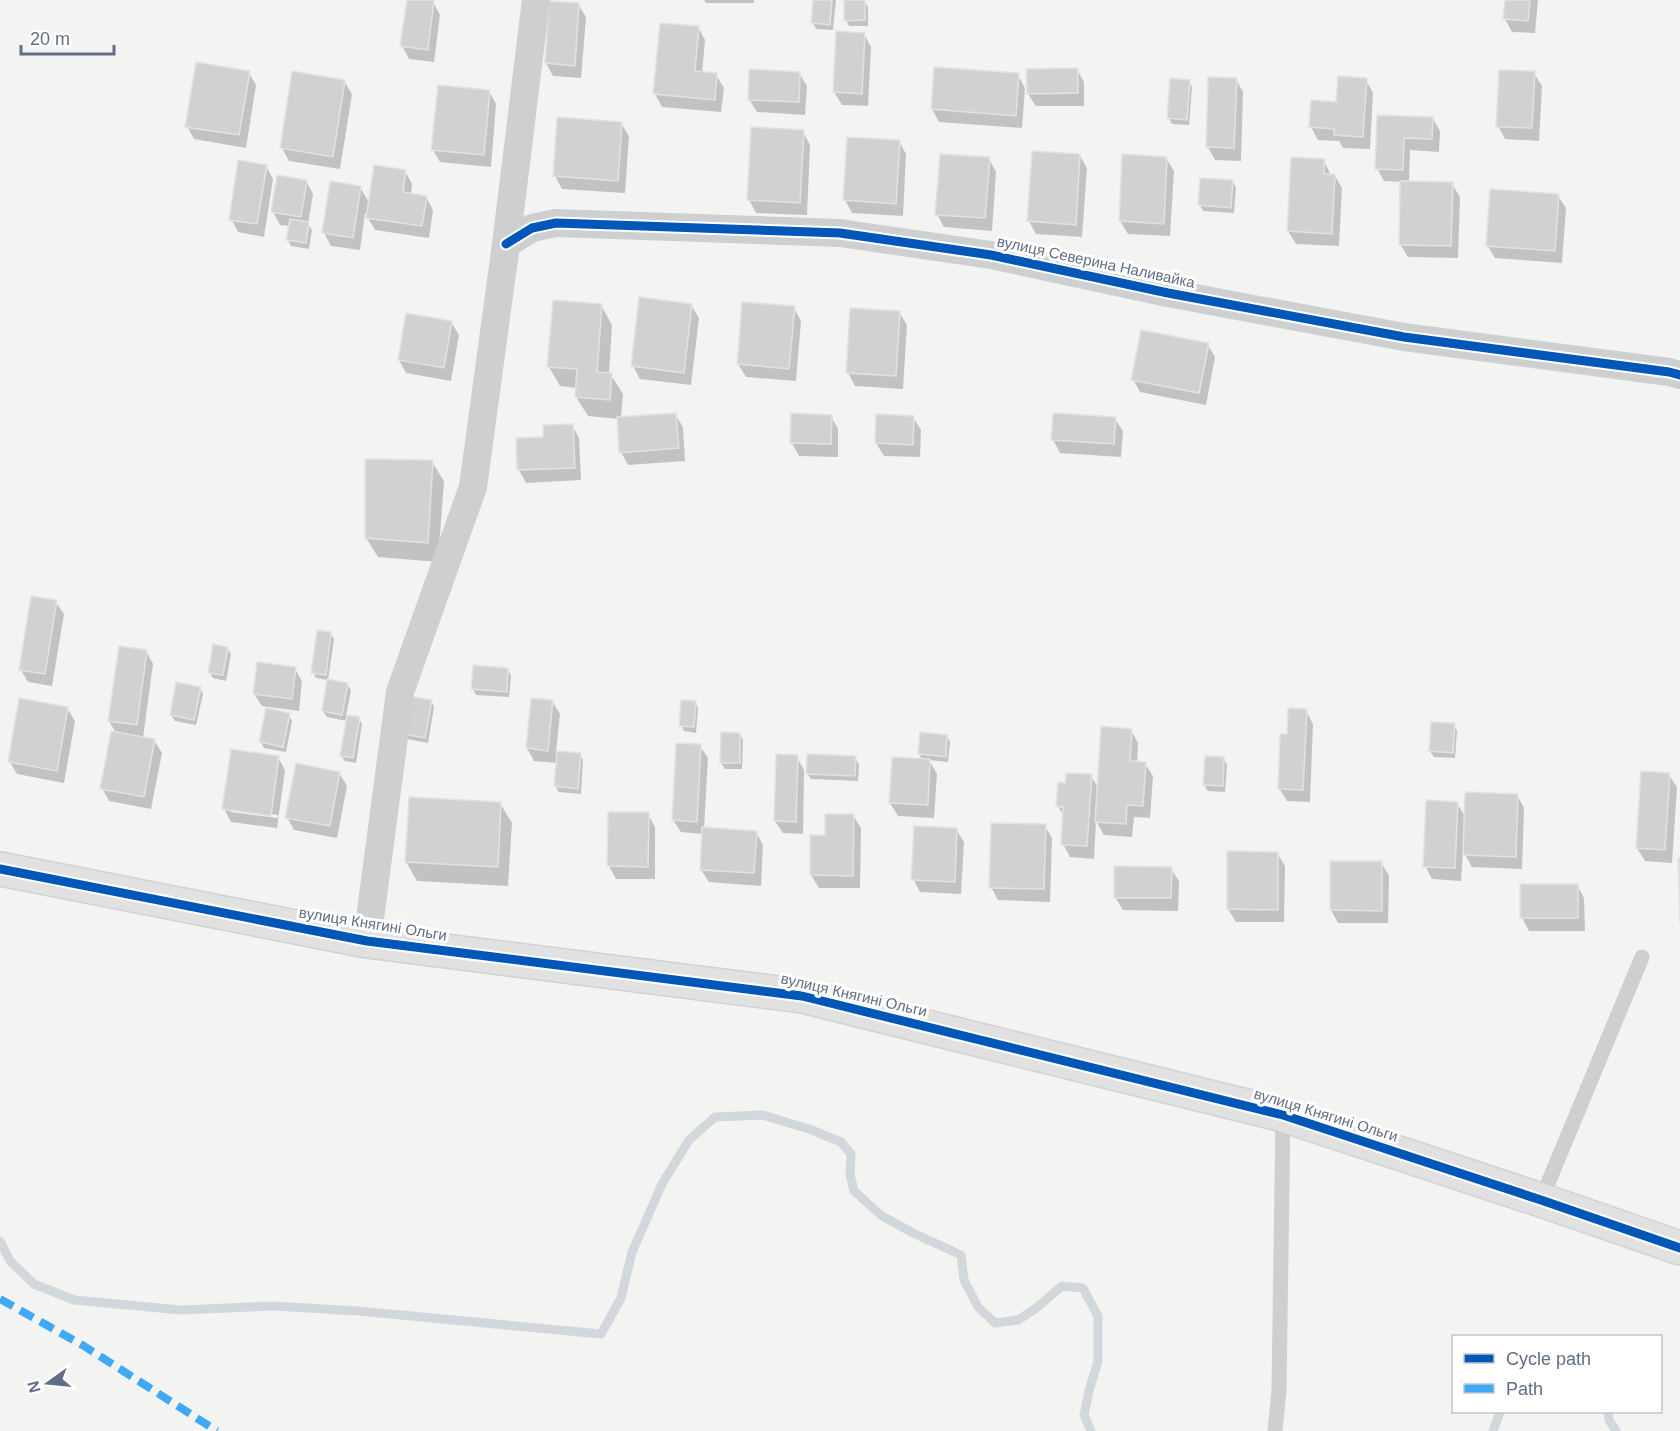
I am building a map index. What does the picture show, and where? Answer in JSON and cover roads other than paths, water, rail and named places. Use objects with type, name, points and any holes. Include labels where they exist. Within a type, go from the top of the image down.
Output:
[{"type":"street","points":[[367,941],[400,692],[472,487],[506,244],[536,0]]},
{"type":"street","name":"вулиця Северина Наливайка","points":[[506,244],[532,228],[556,223],[840,233],[991,255],[1168,293],[1404,337],[1680,375]]},
{"type":"street","name":"вулиця Княгині Ольги","points":[[0,869],[367,941],[802,996],[1283,1115],[1680,1248]]},
{"type":"lane","points":[[1541,1200],[1642,957]]},
{"type":"lane","points":[[1275,1431],[1279,1390],[1283,1115]]},
{"type":"waterway","points":[[0,1241],[10,1261],[34,1284],[74,1300],[181,1310],[274,1306],[358,1311],[601,1334],[621,1298],[632,1252],[662,1184],[689,1140],[715,1117],[763,1115],[809,1129],[841,1142],[851,1154],[850,1174],[854,1191],[882,1216],[961,1255],[964,1280],[978,1307],[995,1323],[1018,1320],[1062,1286],[1083,1288],[1098,1316],[1098,1361],[1084,1415],[1091,1431]]},
{"type":"waterway","points":[[1493,1431],[1500,1413]]},
{"type":"waterway","points":[[1608,1413],[1609,1420],[1616,1431]]}]
